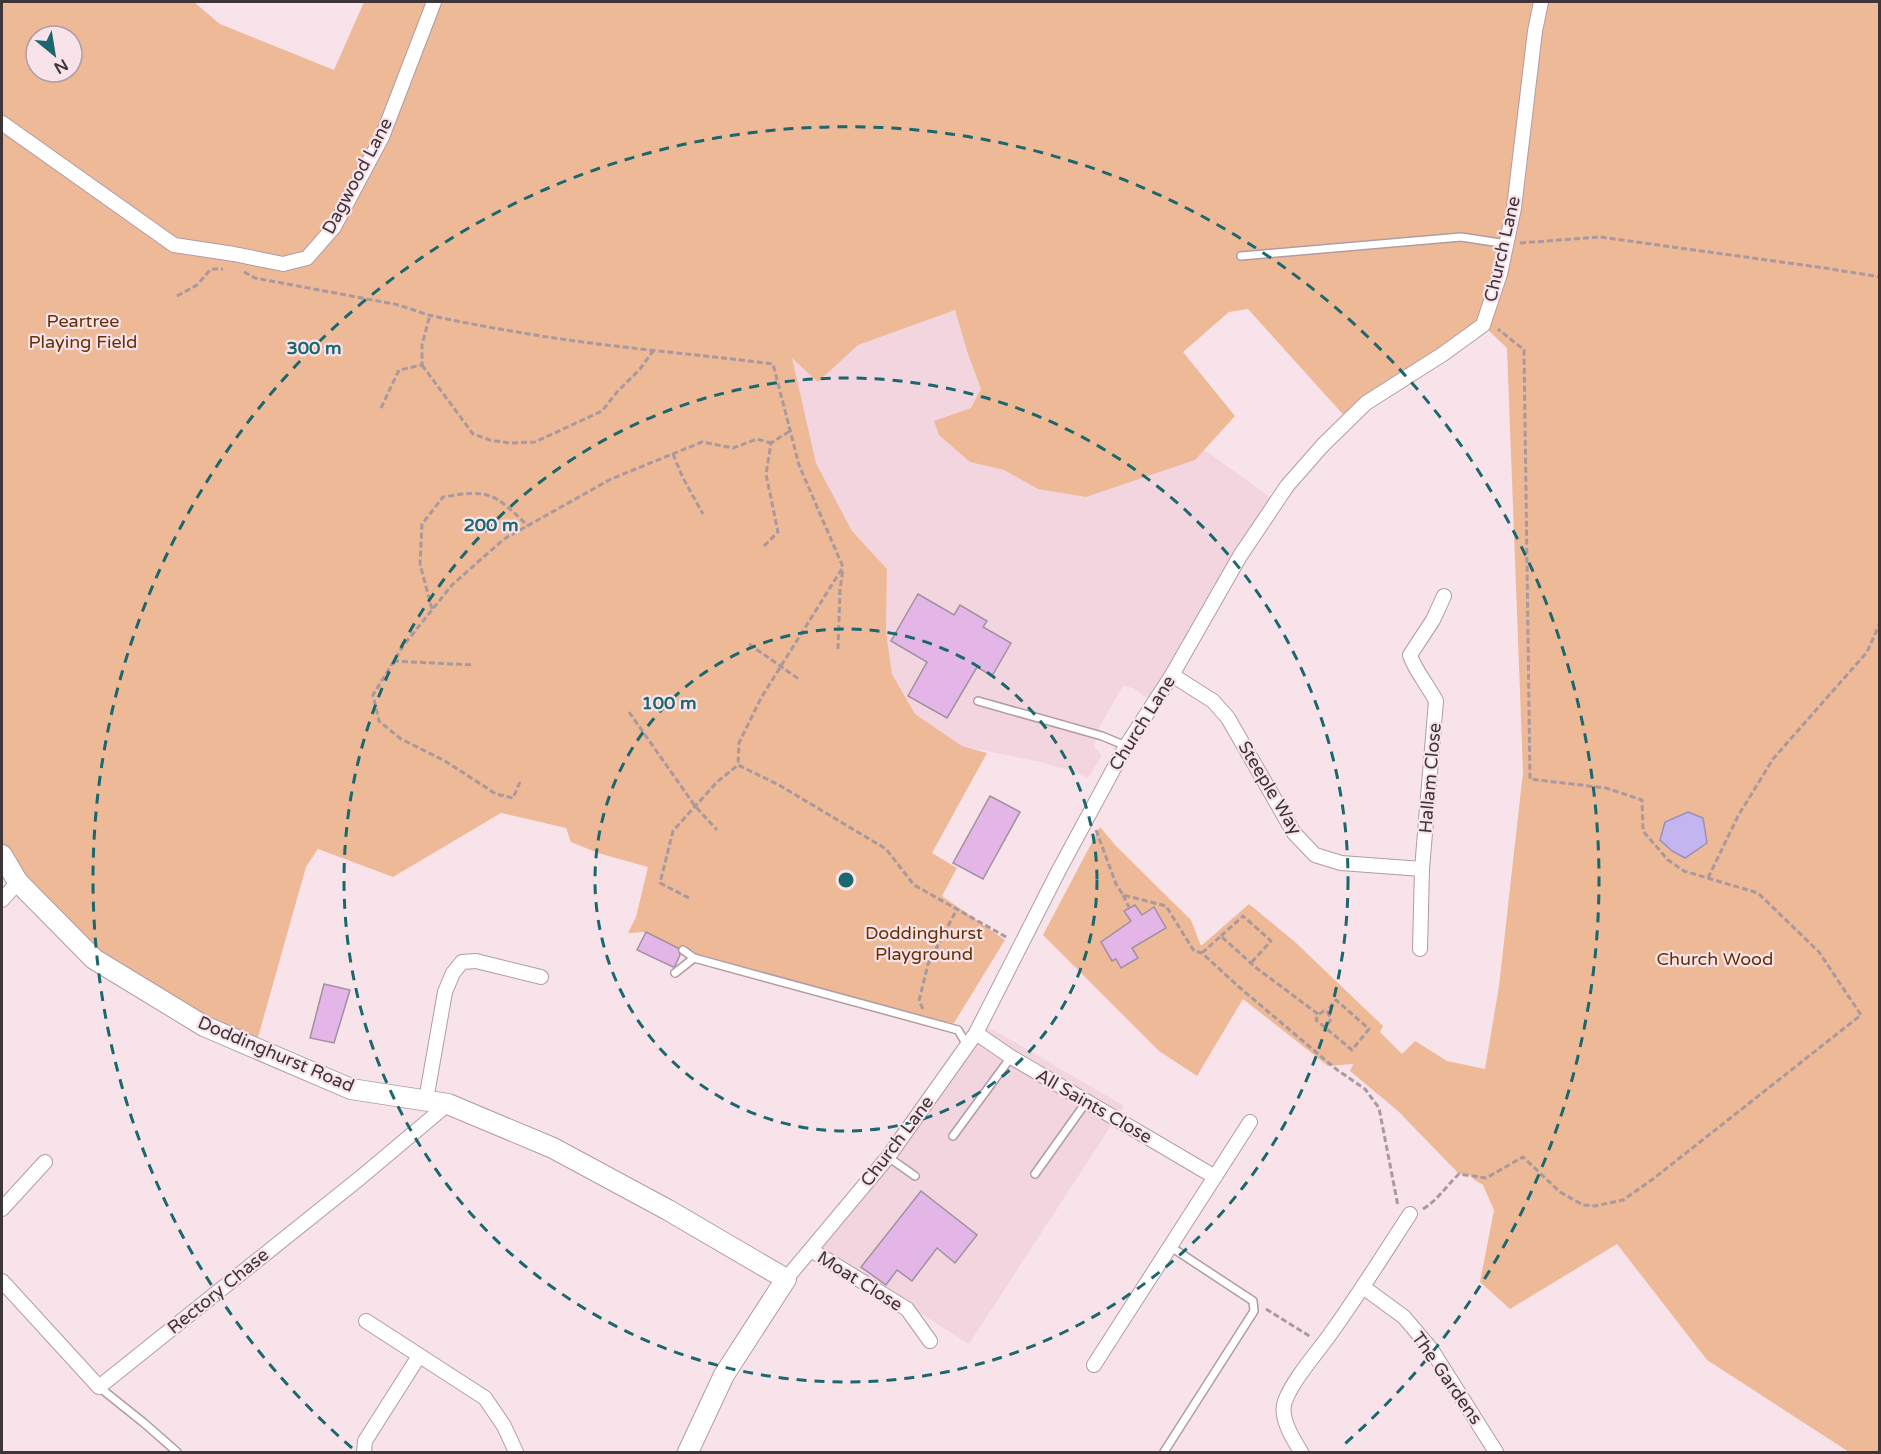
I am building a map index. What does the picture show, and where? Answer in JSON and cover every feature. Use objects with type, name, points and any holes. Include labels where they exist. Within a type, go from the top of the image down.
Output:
[{"type":"street","name":"Dagwood Lane","points":[[2,123],[174,245],[283,264],[307,258],[334,227],[382,137],[434,2]]},
{"type":"street","name":"Church Lane","points":[[688,1452],[724,1375],[786,1279],[888,1156],[976,1033],[1126,746],[1172,675],[1240,556],[1287,486],[1323,445],[1365,403],[1443,354],[1483,325],[1500,274],[1514,208],[1535,31],[1541,2]]},
{"type":"street","name":"Hallam Close","points":[[1420,949],[1422,869],[1436,701],[1410,655],[1434,620],[1444,596]]},
{"type":"street","name":"Steeple Way","points":[[1172,675],[1213,701],[1228,718],[1294,833],[1315,855],[1341,863],[1422,869]]},
{"type":"street","name":"Doddinghurst Road","points":[[2,855],[18,882],[94,959],[204,1026],[351,1089],[448,1104],[553,1148],[668,1210],[786,1279]]},
{"type":"street","points":[[2,900],[18,882]]},
{"type":"street","points":[[426,1100],[445,992],[453,973],[462,962],[476,961],[541,977]]},
{"type":"street","name":"All Saints Close","points":[[976,1033],[1011,1057],[1215,1177]]},
{"type":"street","name":"Rectory Chase","points":[[99,1387],[360,1178],[448,1104]]},
{"type":"street","points":[[1094,1365],[1250,1122]]},
{"type":"street","points":[[2,1209],[45,1162]]},
{"type":"street","points":[[1301,1452],[1293,1440],[1285,1417],[1285,1403],[1410,1214]]},
{"type":"street","name":"Moat Close","points":[[811,1250],[907,1309],[930,1341]]},
{"type":"street","points":[[2,1281],[99,1387]]},
{"type":"street","name":"The Gardens","points":[[1363,1287],[1404,1317],[1431,1349],[1496,1452]]},
{"type":"street","points":[[366,1321],[485,1398],[504,1426],[516,1452]]},
{"type":"street","points":[[364,1452],[364,1441],[419,1356]]},
{"type":"lane","points":[[1241,256],[1461,237],[1507,244]]},
{"type":"lane","points":[[978,701],[1102,736],[1126,746]]},
{"type":"lane","points":[[683,950],[694,958],[958,1030],[967,1045]]},
{"type":"lane","points":[[675,973],[694,958]]},
{"type":"lane","points":[[953,1136],[1011,1057]]},
{"type":"lane","points":[[1035,1174],[1087,1101]]},
{"type":"lane","points":[[888,1156],[915,1176]]},
{"type":"lane","points":[[1164,1452],[1254,1311],[1253,1301],[1171,1247]]},
{"type":"lane","points":[[99,1387],[177,1452]]},
{"type":"path","points":[[1507,244],[1600,237],[1880,277]]},
{"type":"path","points":[[234,254],[236,268]]},
{"type":"path","points":[[177,296],[197,285],[211,269],[236,268],[255,278],[394,304],[430,315],[540,336],[773,364],[800,465],[843,567],[838,650]]},
{"type":"path","points":[[430,315],[422,345],[422,365],[473,434],[490,440],[509,443],[535,442],[602,411],[653,351]]},
{"type":"path","points":[[1410,1214],[1425,1208],[1440,1197],[1447,1185],[1459,1174],[1486,1178],[1523,1157],[1560,1192],[1583,1205],[1595,1206],[1623,1200],[1662,1172],[1861,1015],[1819,952],[1758,893],[1684,871],[1668,860],[1643,831],[1642,800],[1606,788],[1530,779],[1524,350],[1486,317]]},
{"type":"path","points":[[381,408],[399,370],[422,365]]},
{"type":"path","points":[[520,782],[513,798],[496,794],[446,761],[401,739],[379,720],[374,695],[402,645],[452,585],[504,539],[611,478],[702,442],[733,448],[757,439],[771,443],[790,431]]},
{"type":"path","points":[[764,546],[778,532],[766,474],[771,443]]},
{"type":"path","points":[[674,454],[683,477],[703,514]]},
{"type":"path","points":[[432,609],[420,564],[422,524],[442,497],[472,492],[494,496],[528,526]]},
{"type":"path","points":[[689,897],[660,883],[673,831],[695,806],[738,765],[739,743],[762,698],[843,567]]},
{"type":"path","points":[[1708,878],[1738,816],[1773,759],[1867,652],[1880,623]]},
{"type":"path","points":[[749,644],[800,680]]},
{"type":"path","points":[[393,662],[474,665]]},
{"type":"path","points":[[629,712],[695,806],[717,830]]},
{"type":"path","points":[[738,765],[778,785],[886,849],[914,885],[1020,945]]},
{"type":"path","points":[[1089,814],[1129,907]]},
{"type":"path","points":[[1122,895],[1166,906],[1194,951],[1202,953],[1319,1054],[1365,1089],[1379,1108],[1402,1226]]},
{"type":"path","points":[[928,1020],[919,1001],[928,964],[957,909]]},
{"type":"path","points":[[1202,953],[1243,916],[1271,941],[1251,963]]},
{"type":"path","points":[[1221,936],[1251,963],[1318,1014]]},
{"type":"path","points":[[1336,1000],[1370,1029],[1352,1050],[1316,1020],[1318,1014],[1327,1011],[1336,1000]]},
{"type":"path","points":[[1326,1027],[1331,1019],[1327,1011]]},
{"type":"path","points":[[1253,1301],[1323,1344]]},
{"type":"shaded area","points":[[951,294],[1206,451],[1277,502],[1154,703],[1133,688],[1123,686],[1100,726],[1094,747],[1102,755],[1088,778],[1040,762],[962,746],[915,714],[892,674],[886,631],[887,569],[852,531],[816,463],[791,357]]},
{"type":"shaded area","points":[[1688,812],[1703,818],[1707,843],[1685,858],[1672,851],[1660,840],[1665,822]]},
{"type":"shaded area","points":[[981,1026],[992,1029],[1124,1106],[969,1344],[812,1245]]},
{"type":"green space","points":[[2,2],[194,2],[220,24],[334,70],[364,2],[1879,2],[1879,1452],[1849,1452],[1707,1360],[1617,1244],[1510,1309],[1480,1282],[1494,1210],[1483,1185],[1473,1179],[1475,1176],[1459,1174],[1398,1111],[1350,1071],[1353,1064],[1328,1066],[1243,999],[1197,1076],[1159,1051],[1043,935],[1100,827],[1116,846],[1191,920],[1201,946],[1249,904],[1295,942],[1383,1026],[1380,1032],[1402,1054],[1415,1041],[1447,1061],[1485,1069],[1499,986],[1523,772],[1507,348],[1483,325],[1348,420],[1248,309],[1229,312],[1183,352],[1235,416],[1195,460],[1086,497],[1038,489],[1004,470],[970,462],[939,435],[934,421],[971,408],[981,389],[955,310],[858,345],[818,382],[792,358],[816,463],[852,531],[887,569],[886,631],[892,674],[915,714],[962,746],[987,753],[932,853],[957,868],[942,896],[1005,940],[954,1023],[928,1020],[694,958],[646,932],[628,933],[636,917],[648,867],[598,853],[571,842],[566,828],[501,813],[393,877],[318,849],[306,867],[255,1048],[94,959],[2,855]]},
{"type":"building","points":[[918,594],[954,615],[960,605],[987,621],[983,627],[1011,643],[992,676],[977,667],[947,718],[908,696],[927,662],[891,641]]},
{"type":"building","points":[[990,796],[1020,812],[983,879],[953,863]]},
{"type":"building","points":[[1135,905],[1142,915],[1154,907],[1166,928],[1132,948],[1138,958],[1121,968],[1116,959],[1112,961],[1101,942],[1131,921],[1124,911]]},
{"type":"building","points":[[646,932],[678,948],[680,955],[675,966],[637,950]]},
{"type":"building","points":[[324,984],[350,990],[334,1043],[310,1038]]},
{"type":"building","points":[[921,1191],[977,1235],[955,1263],[937,1248],[912,1281],[897,1270],[886,1285],[861,1267]]},
{"type":"park label","name":"Peartree Playing Field","points":[[83,331]]},
{"type":"park label","name":"Doddinghurst Playground","points":[[924,943]]},
{"type":"park label","name":"Church Wood","points":[[1715,959]]}]
